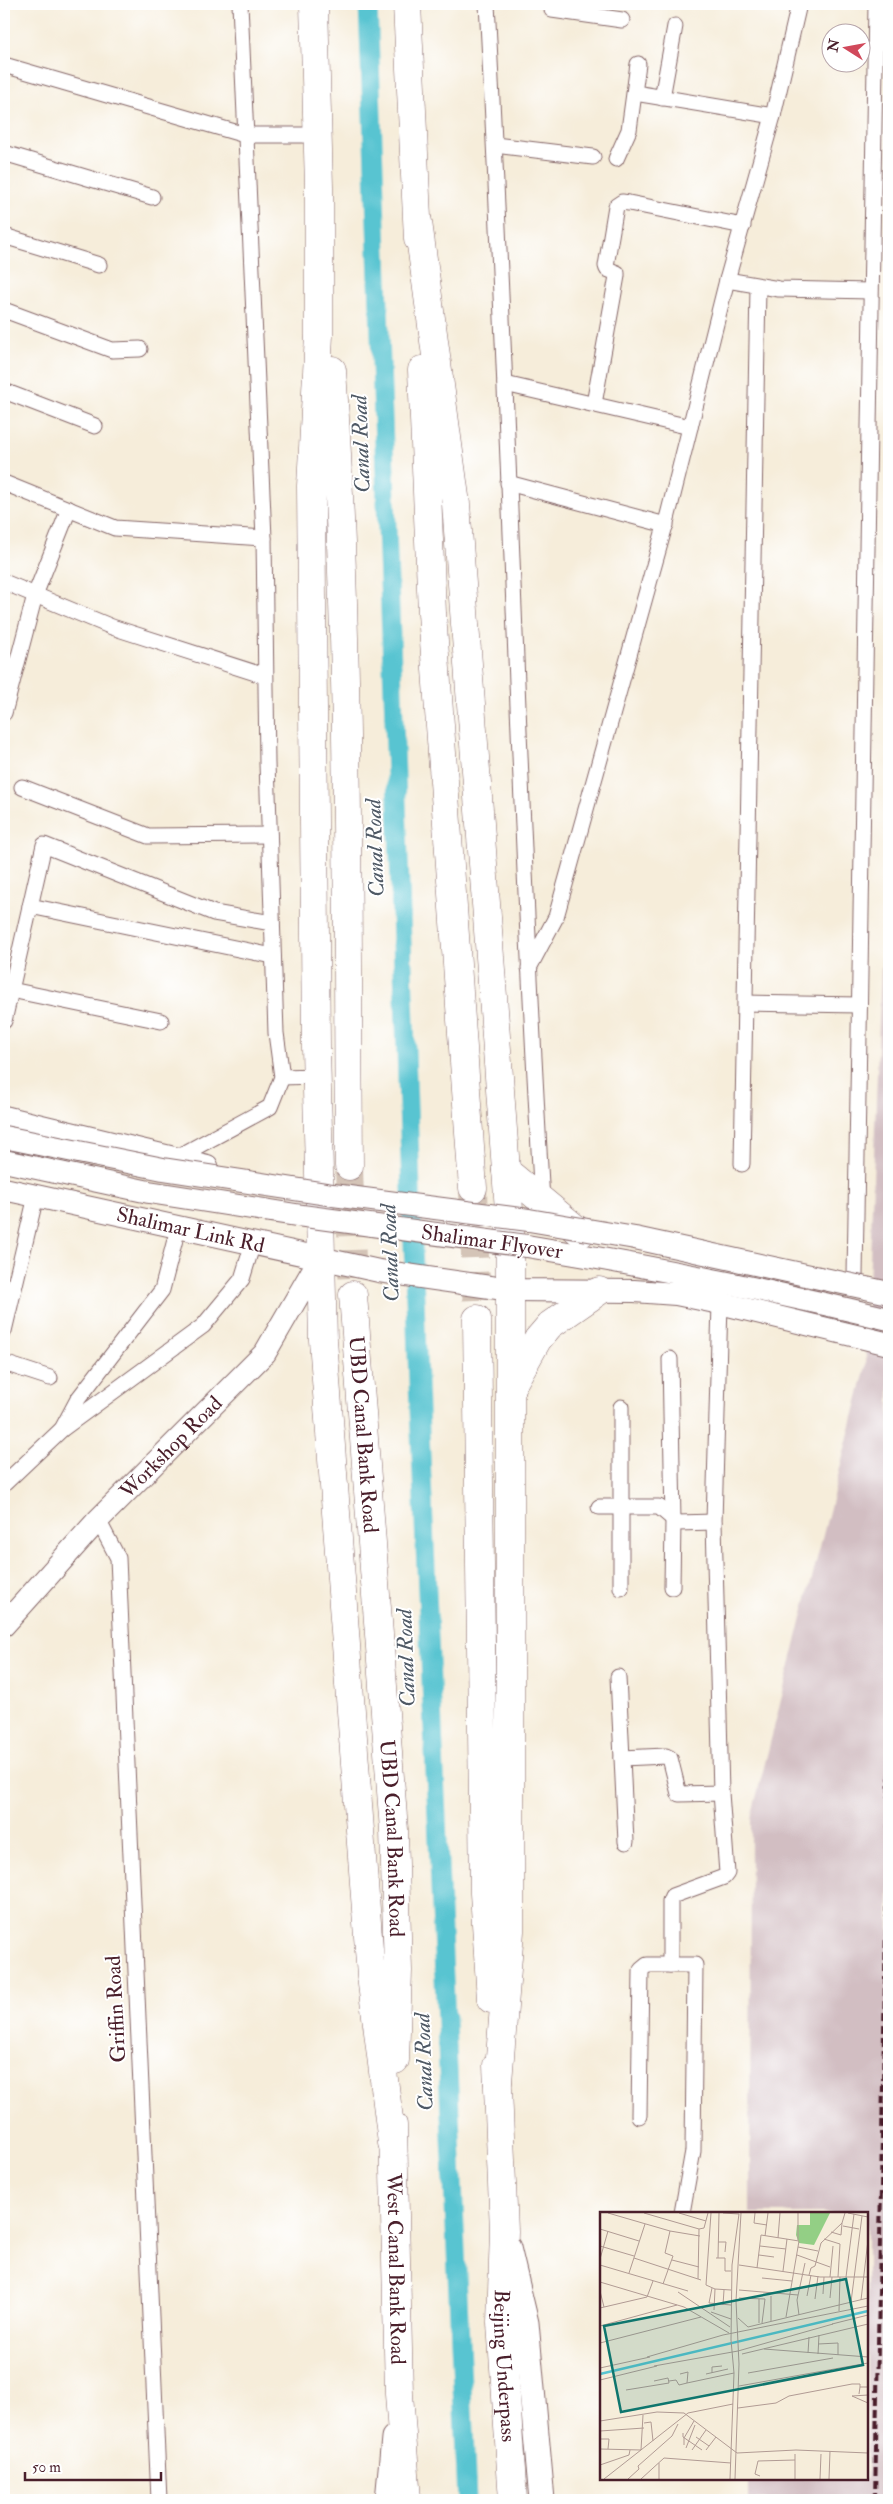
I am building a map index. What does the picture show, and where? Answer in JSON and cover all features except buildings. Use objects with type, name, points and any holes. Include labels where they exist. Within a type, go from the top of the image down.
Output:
[{"type":"highway","points":[[314,4],[319,187],[319,335],[311,486],[316,1076],[320,1258],[323,1340],[370,1967],[392,2143]]},
{"type":"highway","points":[[407,4],[418,222],[432,622],[473,1188]]},
{"type":"highway","points":[[319,187],[340,483],[345,618],[349,1166]]},
{"type":"highway","points":[[418,222],[456,504],[510,1223],[510,1931],[498,2082]]},
{"type":"highway","points":[[506,1171],[581,1233]]},
{"type":"highway","points":[[510,1388],[538,1340],[550,1325],[599,1291]]},
{"type":"highway","name":"UBD Canal Bank Road","points":[[354,1295],[394,1830],[398,1971],[392,2143]]},
{"type":"highway","points":[[477,1318],[484,1893],[498,2082]]},
{"type":"highway","name":"Beijing Underpass","points":[[498,2082],[504,2231],[501,2323],[513,2500]]},
{"type":"highway","name":"West Canal Bank Road","points":[[392,2143],[399,2394]]},
{"type":"highway","points":[[399,2394],[407,2500]]},
{"type":"main road","points":[[4,1117],[174,1159],[364,1199],[855,1276],[889,1284]]},
{"type":"main road","name":"Shalimar Flyover","points":[[4,1137],[163,1169],[333,1195],[529,1220],[635,1238],[889,1293]]},
{"type":"main road","name":"Shalimar Flyover","points":[[4,1161],[149,1192],[296,1215],[527,1246],[634,1264],[777,1292],[889,1319]]},
{"type":"main road","name":"Shalimar Link Rd","points":[[4,1189],[379,1271],[511,1290],[676,1294],[889,1338]]},
{"type":"main road","name":"Workshop Road","points":[[4,1625],[98,1520],[266,1354],[320,1258]]},
{"type":"main road","points":[[504,2231],[526,2323],[542,2500]]},
{"type":"main road","points":[[388,2500],[399,2394]]},
{"type":"street","points":[[174,1159],[270,1107],[282,1077],[276,1033],[265,676],[264,538],[240,4]]},
{"type":"street","points":[[487,4],[495,146],[528,970],[542,1201]]},
{"type":"street","points":[[552,4],[552,10],[622,20]]},
{"type":"street","points":[[528,970],[556,918],[666,525],[727,280],[773,116],[799,4]]},
{"type":"street","points":[[855,1276],[876,4]]},
{"type":"street","points":[[662,98],[675,26]]},
{"type":"street","points":[[616,159],[629,130],[638,64]]},
{"type":"street","points":[[4,65],[245,135],[318,136]]},
{"type":"street","points":[[635,93],[773,116]]},
{"type":"street","points":[[495,146],[593,158]]},
{"type":"street","points":[[4,153],[152,197]]},
{"type":"street","points":[[594,404],[617,276],[617,273],[607,270],[606,266],[616,206],[622,202],[629,203],[743,226]]},
{"type":"street","points":[[4,236],[98,265]]},
{"type":"street","points":[[727,280],[758,287],[825,291],[870,291]]},
{"type":"street","points":[[742,1164],[758,287]]},
{"type":"street","points":[[4,310],[112,350],[140,349]]},
{"type":"street","points":[[505,384],[690,427]]},
{"type":"street","points":[[4,391],[95,426]]},
{"type":"street","points":[[4,483],[115,528],[264,538]]},
{"type":"street","points":[[508,483],[666,525]]},
{"type":"street","points":[[4,713],[35,595],[68,509]]},
{"type":"street","points":[[4,582],[112,627],[265,676]]},
{"type":"street","points":[[22,787],[148,836],[269,835]]},
{"type":"street","points":[[4,1021],[44,845],[214,913],[272,923]]},
{"type":"street","points":[[30,906],[273,956]]},
{"type":"street","points":[[11,990],[161,1021]]},
{"type":"street","points":[[746,1003],[859,1005]]},
{"type":"street","points":[[282,1077],[316,1076]]},
{"type":"street","points":[[4,1331],[10,1273],[36,1196]]},
{"type":"street","points":[[61,1430],[78,1399],[162,1290],[178,1228]]},
{"type":"street","points":[[4,1484],[61,1430],[203,1326],[242,1279],[254,1243]]},
{"type":"street","points":[[670,1965],[670,1901],[672,1896],[724,1877],[727,1873],[721,1793],[714,1522],[720,1303]]},
{"type":"street","points":[[670,1359],[673,1521],[672,1587]]},
{"type":"street","points":[[4,1363],[50,1378]]},
{"type":"street","points":[[620,1588],[621,1407]]},
{"type":"street","points":[[599,1506],[659,1507],[673,1521],[714,1522]]},
{"type":"street","name":"Griffin Road","points":[[98,1520],[118,1558],[159,2500]]},
{"type":"street","points":[[618,1677],[626,1842]]},
{"type":"street","points":[[622,1758],[666,1756],[670,1758],[679,1794],[721,1793]]},
{"type":"street","points":[[639,2116],[641,1970],[647,1965],[695,1965],[697,1968],[693,2151],[682,2212]]},
{"type":"shaded area","points":[[889,757],[889,2500],[749,2500],[749,2479],[868,2479],[868,2212],[750,2212],[751,1818],[866,1366]]},
{"type":"waterway","name":"Canal Road","points":[[368,4],[419,1409],[467,2500]]},
{"type":"tunnel","points":[[349,1166],[353,1295]]},
{"type":"tunnel","points":[[473,1188],[477,1319]]},
{"type":"railway","points":[[875,2500],[889,1771]]}]
